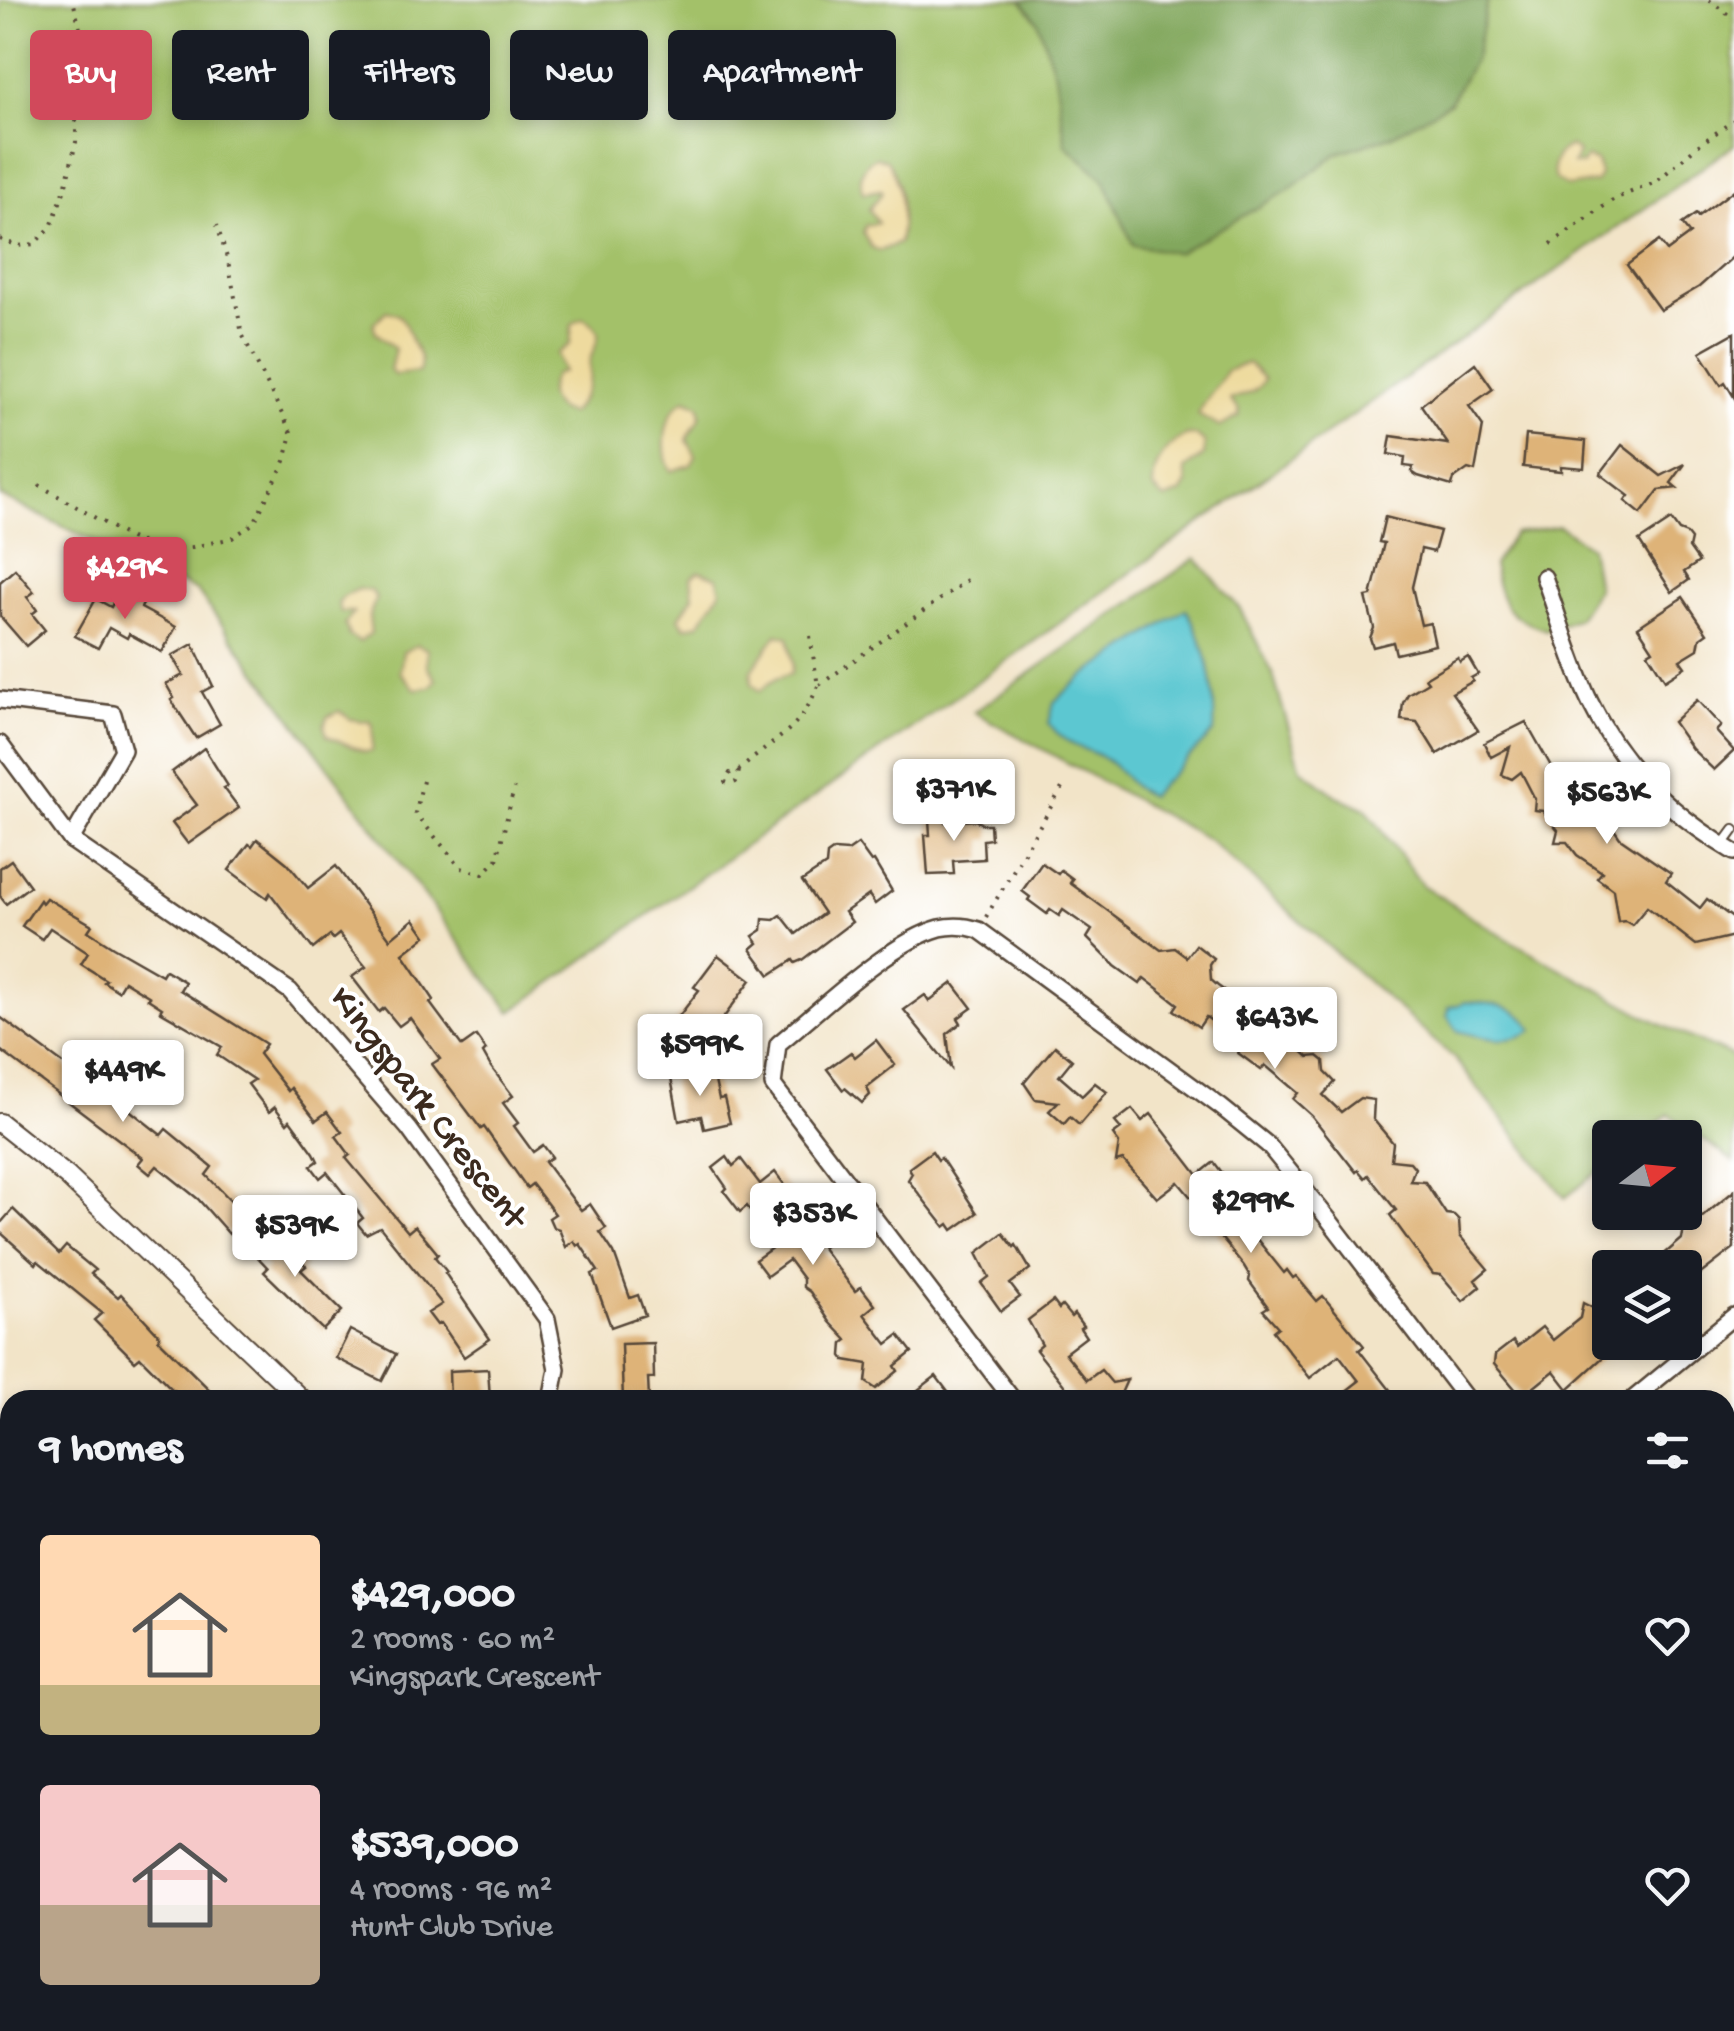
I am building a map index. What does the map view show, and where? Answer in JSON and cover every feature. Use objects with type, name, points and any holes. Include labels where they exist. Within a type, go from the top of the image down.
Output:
[{"type":"street","points":[[1544,577],[1590,703],[1628,762],[1660,800],[1728,848]]},
{"type":"street","points":[[0,700],[113,714],[123,750],[71,840]]},
{"type":"street","name":"Kingspark Crescent","points":[[0,744],[71,840],[290,991],[386,1102],[547,1319],[557,1369],[553,1390]]},
{"type":"street","points":[[1005,1390],[773,1085],[778,1044],[907,944],[940,928],[966,926],[979,930],[1222,1107],[1268,1146],[1459,1390]]},
{"type":"street","points":[[0,1124],[67,1176],[292,1390]]},
{"type":"street","points":[[1644,1390],[1734,1316]]},
{"type":"lane","points":[[1728,848],[1734,830]]},
{"type":"path","points":[[0,240],[18,246],[34,244],[51,226],[65,189],[76,142],[76,86],[82,36],[72,0]]},
{"type":"path","points":[[1709,0],[1734,20]]},
{"type":"path","points":[[1551,244],[1614,199],[1656,182],[1734,120]]},
{"type":"path","points":[[40,485],[130,538],[161,550],[232,538],[254,523],[286,461],[292,434],[242,334],[217,225]]},
{"type":"path","points":[[818,686],[967,580]]},
{"type":"path","points":[[739,772],[792,727],[811,703],[818,686],[810,636]]},
{"type":"path","points":[[424,781],[414,813],[461,868],[483,874],[498,860],[514,788]]},
{"type":"path","points":[[979,930],[1062,788]]},
{"type":"green space","points":[[0,0],[1734,0],[1734,145],[511,1012],[197,591],[0,496]]},
{"type":"green space","points":[[1021,0],[1488,0],[1475,58],[1450,102],[1391,136],[1338,153],[1287,191],[1177,253],[1133,245],[1104,179],[1066,145],[1055,74],[1038,22]]},
{"type":"green space","points":[[1559,526],[1590,547],[1597,589],[1578,618],[1547,630],[1514,615],[1508,608],[1493,565],[1514,534]]},
{"type":"green space","points":[[1196,558],[1240,609],[1272,672],[1301,769],[1335,795],[1366,809],[1422,885],[1502,936],[1660,1024],[1734,1057],[1734,1162],[1702,1138],[1702,1120],[1677,1120],[1669,1114],[1661,1120],[1592,1120],[1592,1176],[1565,1198],[1454,1058],[1209,840],[974,712]]},
{"type":"sand","points":[[1571,146],[1578,153],[1573,164],[1582,165],[1586,157],[1597,162],[1600,175],[1596,182],[1568,187],[1555,180],[1555,160]]},
{"type":"sand","points":[[876,157],[887,160],[892,169],[901,212],[899,243],[880,251],[871,247],[863,232],[866,225],[878,223],[869,209],[881,190],[863,193],[861,182],[864,168]]},
{"type":"sand","points":[[386,311],[403,321],[420,359],[419,372],[394,375],[390,370],[395,349],[376,333],[373,324]]},
{"type":"sand","points":[[583,318],[596,328],[598,338],[587,387],[570,414],[553,404],[549,389],[554,375],[563,372],[557,354],[570,344],[572,324]]},
{"type":"sand","points":[[1248,363],[1264,379],[1254,391],[1230,400],[1239,416],[1220,427],[1198,415],[1226,371]]},
{"type":"sand","points":[[686,399],[699,405],[699,420],[687,440],[696,456],[691,465],[671,471],[665,453],[668,421]]},
{"type":"sand","points":[[1189,435],[1205,443],[1204,455],[1185,469],[1187,484],[1181,493],[1165,499],[1153,488],[1158,463],[1174,443]]},
{"type":"sand","points":[[700,571],[717,577],[721,591],[699,624],[685,627],[679,618],[693,596],[691,577]]},
{"type":"sand","points":[[358,589],[371,591],[376,598],[369,617],[371,633],[360,642],[349,636],[345,624],[354,612],[341,612],[338,604]]},
{"type":"sand","points":[[777,634],[788,637],[791,674],[775,679],[760,691],[752,684],[751,671]]},
{"type":"sand","points":[[417,645],[427,649],[427,666],[436,680],[430,687],[415,689],[400,672],[403,652]]},
{"type":"sand","points":[[340,711],[350,719],[373,725],[372,751],[365,752],[327,736],[327,717]]},
{"type":"water","points":[[1186,609],[1209,668],[1214,732],[1150,796],[1134,787],[1106,760],[1065,740],[1049,723],[1054,702],[1081,678]]},
{"type":"water","points":[[1466,1002],[1513,1010],[1533,1030],[1506,1039],[1458,1031],[1447,1016],[1448,1008]]},
{"type":"building","points":[[1734,190],[1734,256],[1699,287],[1660,310],[1627,265],[1659,241],[1667,251],[1690,234],[1682,224]]},
{"type":"building","points":[[1734,333],[1734,397],[1725,382],[1721,385],[1700,352]]},
{"type":"building","points":[[1475,363],[1493,389],[1469,406],[1483,426],[1475,471],[1468,469],[1454,479],[1452,486],[1418,476],[1412,472],[1413,467],[1404,466],[1405,457],[1388,454],[1391,436],[1448,444],[1421,405]]},
{"type":"building","points":[[1526,435],[1586,441],[1584,468],[1561,466],[1561,471],[1523,467]]},
{"type":"building","points":[[1622,445],[1661,476],[1685,464],[1671,483],[1677,488],[1659,490],[1641,514],[1625,501],[1629,496],[1600,474]]},
{"type":"building","points":[[1385,517],[1440,531],[1434,552],[1421,549],[1412,587],[1421,625],[1430,623],[1435,645],[1396,654],[1393,642],[1373,647],[1370,638],[1374,628],[1366,597],[1371,596],[1384,543],[1379,542]]},
{"type":"building","points":[[1671,520],[1691,539],[1689,548],[1699,562],[1684,572],[1689,580],[1672,592],[1639,541]]},
{"type":"building","points":[[15,569],[34,592],[27,597],[37,610],[32,614],[45,630],[26,646],[0,616],[0,582]]},
{"type":"building","points":[[121,587],[145,600],[141,608],[176,627],[162,652],[109,628],[98,648],[75,636],[96,599],[111,607]]},
{"type":"building","points":[[1683,597],[1707,633],[1700,638],[1698,649],[1680,660],[1685,667],[1665,680],[1638,627]]},
{"type":"building","points":[[193,644],[213,686],[202,692],[220,724],[196,738],[171,700],[174,698],[166,684],[183,675],[172,656]]},
{"type":"building","points":[[1468,657],[1478,674],[1452,693],[1478,730],[1437,754],[1417,722],[1401,720],[1403,703],[1408,694],[1428,682],[1425,678],[1458,658],[1460,662]]},
{"type":"building","points":[[1697,700],[1721,726],[1716,731],[1734,751],[1714,770],[1692,749],[1673,722]]},
{"type":"building","points":[[1526,722],[1565,791],[1573,785],[1591,809],[1597,804],[1620,838],[1671,873],[1666,881],[1700,908],[1707,899],[1734,919],[1734,936],[1696,945],[1647,907],[1632,925],[1618,922],[1613,890],[1597,878],[1602,872],[1577,855],[1567,842],[1555,842],[1558,830],[1543,811],[1534,810],[1535,799],[1521,772],[1512,779],[1502,775],[1510,747],[1491,757],[1484,743]]},
{"type":"building","points":[[204,748],[239,808],[188,844],[172,823],[197,805],[172,772]]},
{"type":"building","points":[[944,818],[945,822],[975,820],[990,824],[991,839],[983,840],[984,859],[953,861],[954,874],[928,875],[925,835],[930,835],[929,819]]},
{"type":"building","points":[[257,839],[287,863],[308,888],[336,866],[390,939],[414,919],[426,936],[403,954],[434,1000],[430,1003],[462,1046],[476,1036],[486,1050],[483,1053],[491,1067],[513,1096],[503,1103],[518,1123],[514,1126],[533,1152],[543,1145],[552,1157],[545,1162],[581,1210],[590,1204],[606,1228],[600,1232],[614,1253],[630,1298],[638,1295],[645,1315],[611,1327],[592,1274],[598,1271],[580,1244],[577,1246],[574,1241],[566,1247],[559,1229],[553,1227],[549,1218],[555,1214],[532,1184],[527,1188],[432,1064],[440,1059],[410,1018],[399,1026],[384,1008],[379,1012],[352,977],[366,967],[339,934],[333,939],[330,935],[313,949],[270,893],[267,898],[229,870]]},
{"type":"building","points":[[858,844],[892,891],[875,904],[869,895],[845,912],[852,922],[802,960],[793,960],[770,975],[751,949],[758,943],[753,936],[762,930],[763,919],[774,920],[781,915],[796,934],[824,913],[802,881],[826,865],[827,855],[834,850],[848,851]]},
{"type":"building","points":[[11,860],[30,886],[6,904],[0,896],[0,868]]},
{"type":"building","points":[[1042,863],[1058,874],[1061,870],[1073,879],[1070,883],[1161,950],[1175,948],[1187,957],[1196,945],[1214,959],[1210,965],[1211,980],[1279,1030],[1308,1057],[1318,1056],[1324,1061],[1325,1072],[1335,1082],[1323,1095],[1341,1112],[1360,1098],[1374,1100],[1373,1119],[1393,1143],[1391,1160],[1410,1162],[1415,1168],[1410,1181],[1425,1182],[1446,1214],[1459,1220],[1460,1236],[1488,1269],[1475,1280],[1480,1287],[1463,1301],[1441,1275],[1433,1274],[1390,1215],[1396,1210],[1368,1175],[1365,1178],[1356,1172],[1312,1116],[1293,1099],[1298,1093],[1265,1065],[1261,1070],[1238,1053],[1244,1044],[1206,1017],[1199,1027],[1174,1010],[1178,1004],[1144,978],[1140,984],[1115,966],[1087,938],[1092,930],[1063,910],[1059,916],[1050,910],[1047,914],[1028,900],[1030,897],[1022,891]]},
{"type":"building","points":[[46,898],[92,925],[88,931],[113,947],[162,975],[165,970],[185,982],[180,990],[266,1044],[259,1054],[316,1120],[327,1112],[342,1132],[336,1136],[350,1155],[346,1158],[408,1232],[415,1226],[438,1254],[435,1257],[490,1339],[464,1357],[441,1323],[437,1325],[428,1313],[442,1304],[380,1227],[366,1234],[357,1223],[363,1218],[327,1172],[320,1178],[311,1166],[318,1161],[290,1120],[287,1123],[275,1107],[269,1112],[248,1084],[254,1080],[217,1055],[222,1047],[160,1011],[162,1008],[150,997],[124,981],[118,991],[104,982],[81,964],[88,953],[50,928],[42,939],[22,926],[40,900],[42,903]]},
{"type":"building","points":[[718,955],[751,980],[711,1035],[692,1021],[697,1041],[673,1024],[699,990],[694,987]]},
{"type":"building","points":[[953,983],[972,1008],[958,1018],[961,1023],[947,1034],[951,1068],[904,1010],[925,995],[929,1001]]},
{"type":"building","points":[[0,1017],[99,1090],[110,1081],[123,1091],[117,1100],[161,1135],[166,1129],[212,1167],[206,1175],[247,1217],[229,1234],[198,1199],[157,1166],[150,1174],[138,1164],[143,1158],[0,1050]]},
{"type":"building","points":[[876,1040],[895,1065],[867,1087],[870,1095],[862,1103],[843,1090],[827,1069],[851,1052],[855,1057]]},
{"type":"building","points":[[1055,1046],[1072,1060],[1059,1076],[1082,1096],[1095,1083],[1107,1092],[1079,1125],[1070,1117],[1064,1124],[1049,1111],[1058,1102],[1035,1099],[1024,1083]]},
{"type":"building","points":[[712,1068],[730,1123],[704,1129],[701,1116],[679,1121],[671,1078]]},
{"type":"building","points":[[1132,1109],[1142,1121],[1151,1114],[1198,1175],[1214,1162],[1262,1225],[1252,1233],[1284,1273],[1287,1270],[1293,1278],[1296,1276],[1317,1301],[1323,1296],[1364,1346],[1359,1350],[1390,1390],[1348,1390],[1359,1381],[1339,1355],[1310,1378],[1273,1331],[1278,1327],[1263,1310],[1268,1307],[1249,1281],[1244,1266],[1199,1217],[1204,1213],[1178,1182],[1157,1198],[1123,1160],[1116,1162],[1119,1143],[1113,1135],[1121,1129],[1115,1122]]},
{"type":"building","points":[[932,1151],[938,1160],[941,1158],[977,1213],[953,1230],[949,1224],[945,1227],[908,1180],[912,1173],[909,1168]]},
{"type":"building","points":[[727,1157],[733,1166],[741,1159],[760,1184],[775,1172],[828,1243],[822,1248],[855,1291],[861,1287],[875,1305],[864,1314],[887,1344],[899,1335],[912,1352],[895,1366],[898,1371],[876,1389],[866,1382],[868,1364],[842,1356],[847,1340],[803,1287],[803,1279],[789,1260],[767,1276],[755,1260],[776,1245],[747,1206],[740,1212],[724,1191],[727,1188],[713,1168]]},
{"type":"building","points":[[1734,1191],[1734,1248],[1702,1273],[1702,1250],[1669,1250],[1682,1239],[1684,1230],[1702,1230],[1702,1217]]},
{"type":"building","points":[[13,1209],[59,1254],[66,1246],[95,1270],[91,1274],[118,1297],[121,1294],[160,1336],[158,1339],[210,1390],[173,1390],[140,1357],[135,1361],[94,1320],[102,1313],[38,1261],[36,1264],[0,1232],[0,1224]]},
{"type":"building","points":[[273,1231],[306,1266],[301,1270],[342,1311],[323,1330],[264,1272],[268,1268],[252,1251]]},
{"type":"building","points":[[1003,1233],[1016,1245],[1030,1269],[1010,1284],[1020,1297],[1001,1311],[981,1283],[989,1277],[977,1253]]},
{"type":"building","points":[[1053,1301],[1071,1317],[1074,1314],[1086,1337],[1065,1353],[1087,1380],[1101,1370],[1112,1383],[1127,1380],[1122,1390],[1068,1390],[1036,1350],[1042,1345],[1028,1320]]},
{"type":"building","points":[[1583,1303],[1592,1308],[1592,1360],[1600,1360],[1568,1389],[1554,1371],[1531,1390],[1516,1390],[1494,1364],[1495,1355],[1513,1341],[1517,1347],[1542,1327],[1553,1340],[1580,1318]]},
{"type":"building","points":[[350,1330],[396,1354],[382,1381],[336,1358]]},
{"type":"building","points":[[653,1343],[654,1378],[648,1378],[649,1390],[623,1390],[621,1344]]},
{"type":"building","points":[[488,1369],[489,1390],[450,1390],[449,1371]]},
{"type":"building","points":[[936,1376],[946,1390],[918,1390]]}]
